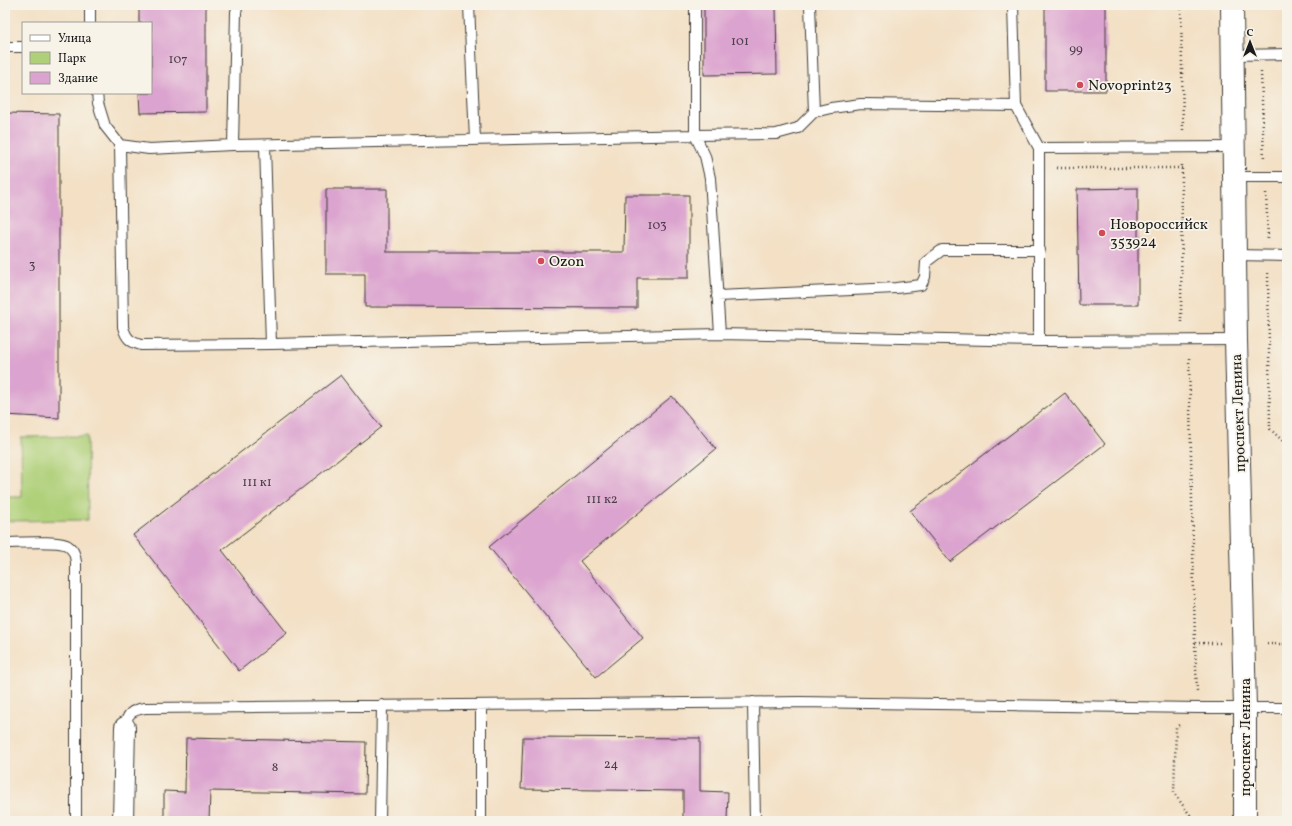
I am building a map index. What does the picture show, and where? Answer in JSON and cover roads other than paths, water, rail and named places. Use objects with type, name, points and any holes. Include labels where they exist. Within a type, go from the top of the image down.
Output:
[{"type":"street","name":"проспект Ленина","points":[[1232,5],[1236,340],[1245,708],[1245,821]]},
{"type":"street","points":[[123,821],[125,727]]},
{"type":"lane","points":[[90,5],[90,22]]},
{"type":"lane","points":[[233,144],[236,12],[238,5]]},
{"type":"lane","points":[[469,5],[475,140]]},
{"type":"lane","points":[[695,5],[695,135],[705,156],[710,178],[720,334]]},
{"type":"lane","points":[[810,5],[814,112]]},
{"type":"lane","points":[[1013,5],[1016,106],[1039,148],[1039,341]]},
{"type":"lane","points":[[5,47],[22,47]]},
{"type":"lane","points":[[1233,55],[1287,54]]},
{"type":"lane","points":[[97,94],[98,103],[105,126],[120,144],[123,327],[125,336],[132,343],[141,345],[271,344],[720,334],[1039,341],[1236,340]]},
{"type":"lane","points":[[120,144],[149,149],[233,144],[776,134],[798,128],[814,112],[861,104],[1016,106]]},
{"type":"lane","points":[[265,144],[271,344]]},
{"type":"lane","points":[[1039,148],[1234,147]]},
{"type":"lane","points":[[1234,177],[1287,177]]},
{"type":"lane","points":[[717,296],[896,288],[921,285],[926,277],[926,262],[942,250],[1040,250]]},
{"type":"lane","points":[[1235,255],[1287,256]]},
{"type":"lane","points":[[5,543],[57,542],[67,544],[74,552],[76,562],[76,821]]},
{"type":"lane","points":[[753,702],[755,821]]},
{"type":"lane","points":[[125,727],[126,718],[133,710],[145,708],[753,702],[1287,708]]},
{"type":"lane","points":[[481,705],[481,821]]},
{"type":"lane","points":[[380,821],[382,706]]},
{"type":"place","name":"Novoprint23","points":[[1080,85]]},
{"type":"place","name":"Новороссийск 353924","points":[[1102,233]]},
{"type":"place","name":"Ozon","points":[[541,261]]}]
